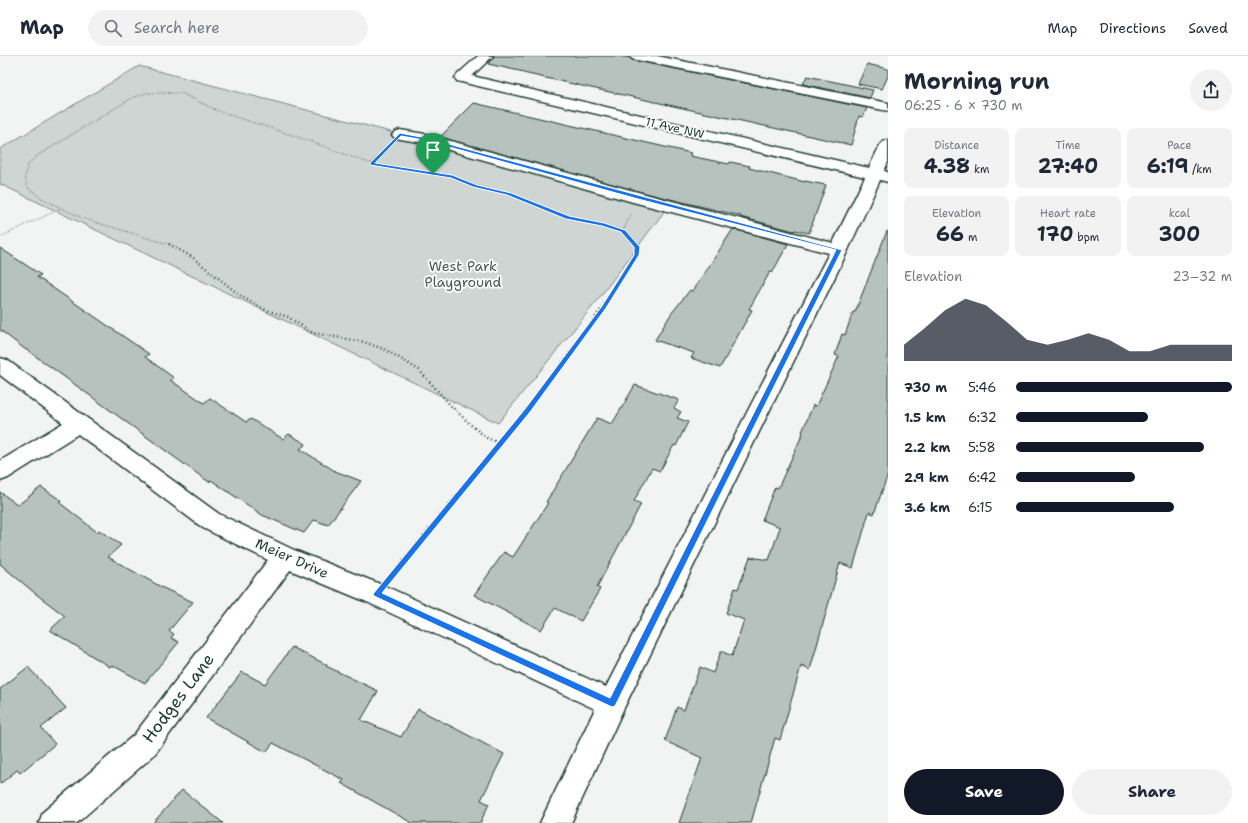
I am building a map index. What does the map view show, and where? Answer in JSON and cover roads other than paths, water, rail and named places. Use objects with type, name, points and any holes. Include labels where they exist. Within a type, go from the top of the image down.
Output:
[{"type":"street","name":"11 Ave NW","points":[[486,56],[462,78],[881,176]]},
{"type":"street","points":[[637,56],[888,107]]},
{"type":"street","points":[[400,135],[425,139],[639,198],[839,250]]},
{"type":"street","points":[[555,823],[612,703],[839,250],[881,176],[888,145]]},
{"type":"street","name":"Meier Drive","points":[[0,365],[210,521],[285,557],[376,594],[612,703]]},
{"type":"street","points":[[0,472],[78,424]]},
{"type":"street","name":"Hodges Lane","points":[[54,823],[144,745],[285,557]]},
{"type":"park label","name":"West Park Playground","points":[[463,274]]}]
